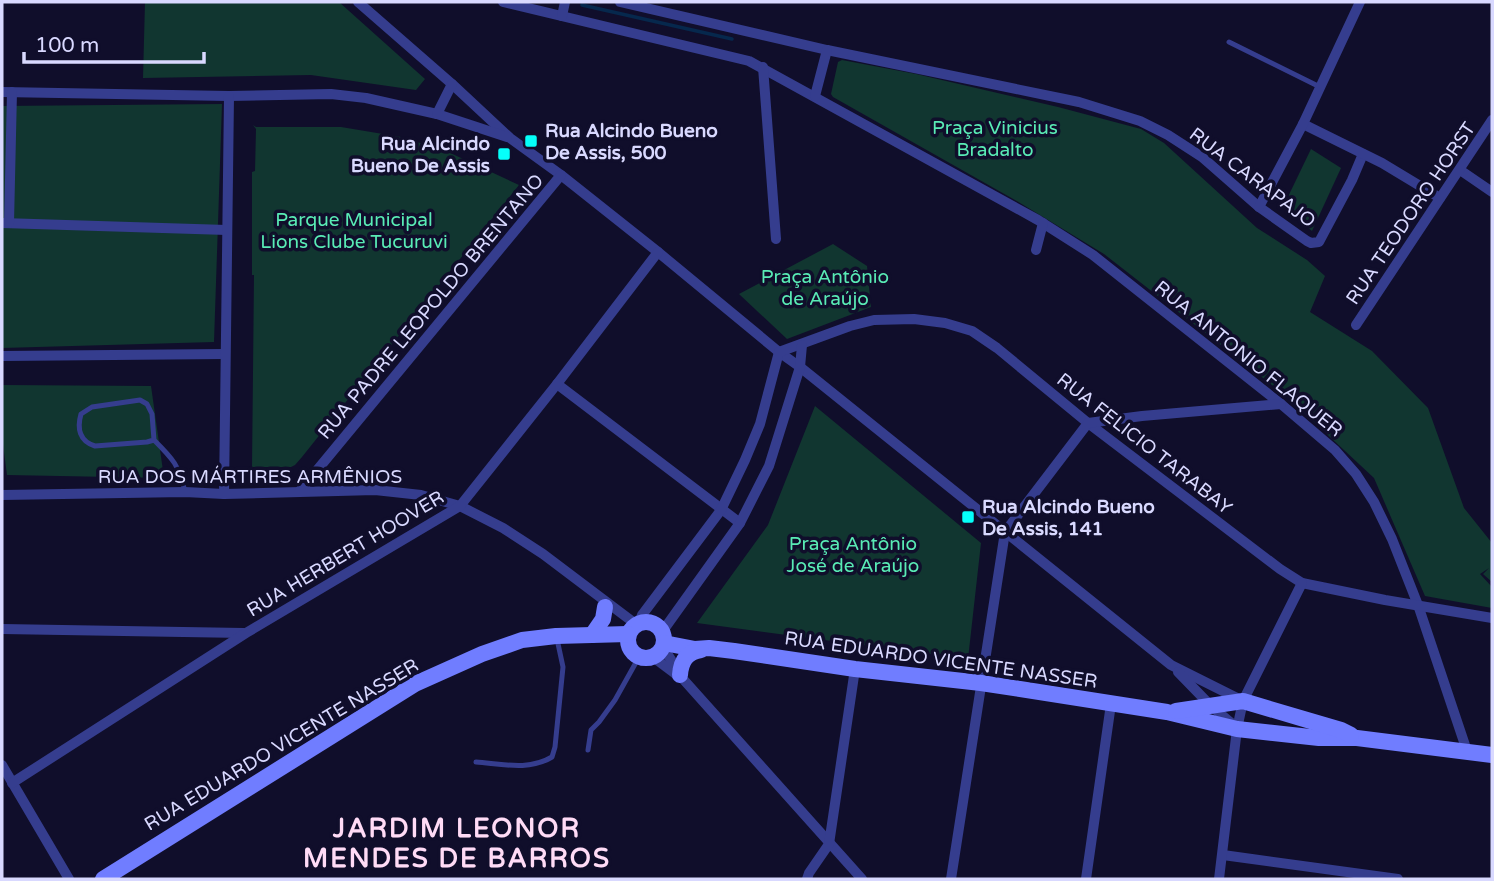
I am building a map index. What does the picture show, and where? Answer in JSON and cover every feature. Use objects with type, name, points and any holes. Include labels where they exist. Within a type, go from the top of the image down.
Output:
[{"type":"street","points":[[358,2],[452,83],[510,138],[658,251],[779,352],[1171,665],[1237,729]]},
{"type":"street","name":"RUA ANTONIO FLAQUER","points":[[503,2],[563,10],[763,67],[1043,223],[1093,255],[1281,404],[1335,450],[1356,474],[1374,502],[1392,539],[1418,605],[1468,751]]},
{"type":"street","name":"RUA CARAPAJO","points":[[620,2],[827,50],[1079,102],[1140,121],[1202,157],[1259,207],[1311,243],[1319,242],[1352,180],[1363,153]]},
{"type":"street","points":[[1259,207],[1303,124],[1360,2]]},
{"type":"street","points":[[815,96],[827,50]]},
{"type":"street","points":[[763,67],[776,239]]},
{"type":"street","points":[[437,114],[452,83]]},
{"type":"street","points":[[227,230],[6,223],[7,92],[229,96],[331,94],[366,98],[437,114],[510,138]]},
{"type":"street","points":[[224,494],[229,96]]},
{"type":"street","name":"RUA TEODORO HORST","points":[[1356,325],[1492,120]]},
{"type":"street","points":[[1303,124],[1382,163],[1440,198]]},
{"type":"street","points":[[1460,170],[1492,192]]},
{"type":"street","name":"RUA PADRE LEOPOLDO BRENTANO","points":[[299,492],[561,175]]},
{"type":"street","points":[[1036,250],[1043,223]]},
{"type":"street","name":"RUA HERBERT HOOVER","points":[[12,783],[246,633],[460,506],[658,251]]},
{"type":"street","name":"RUA FELICIO TARABAY","points":[[779,352],[874,320],[914,318],[972,331],[997,348],[1088,423],[1302,583],[1492,618]]},
{"type":"street","points":[[646,639],[740,523],[769,466],[800,368],[802,345]]},
{"type":"street","points":[[646,639],[642,615],[721,510],[745,460],[760,424],[779,352]]},
{"type":"street","points":[[2,356],[225,354]]},
{"type":"street","points":[[557,384],[740,523]]},
{"type":"street","points":[[951,879],[1005,532],[1088,423],[1281,404]]},
{"type":"street","name":"RUA DOS MÁRTIRES ARMÊNIOS","points":[[2,495],[375,490],[442,499],[522,540],[646,639],[681,677]]},
{"type":"street","points":[[1219,879],[1237,729],[1243,701],[1302,583]]},
{"type":"street","points":[[592,635],[603,619],[601,601]]},
{"type":"street","points":[[2,629],[246,633]]},
{"type":"street","name":"RUA EDUARDO VICENTE NASSER","points":[[103,879],[415,684],[502,646],[531,638],[592,635],[646,639],[855,669],[981,682],[1167,712],[1237,729],[1319,738],[1357,738],[1492,755]]},
{"type":"street","name":"RUA EDUARDO VICENTE NASSER","points":[[562,636],[646,639]]},
{"type":"street","points":[[706,649],[694,651],[685,658],[681,677],[862,879]]},
{"type":"street","points":[[1171,665],[1243,701],[1341,730],[1357,738]]},
{"type":"street","points":[[807,879],[829,844],[855,669]]},
{"type":"street","name":"RUA EDUARDO VICENTE NASSER","points":[[1167,712],[1243,701]]},
{"type":"street","points":[[1086,879],[1111,704]]},
{"type":"street","points":[[2,765],[69,879]]},
{"type":"street","points":[[1223,855],[1398,879]]},
{"type":"lane","points":[[1229,42],[1320,87]]},
{"type":"lane","points":[[154,440],[95,446],[89,444],[80,435],[78,425],[81,414],[92,407],[140,400],[147,404],[152,414],[154,440],[174,460],[185,492]]},
{"type":"lane","points":[[476,762],[531,766],[552,757],[563,667],[562,636]]},
{"type":"lane","points":[[588,750],[591,730],[615,700],[646,639]]},
{"type":"green space","points":[[145,2],[339,2],[425,79],[416,90],[311,75],[143,78]]},
{"type":"green space","name":"Praça Vinicius Bradalto","points":[[842,60],[916,74],[1141,129],[1164,143],[1257,228],[1307,260],[1325,276],[1310,312],[1372,351],[1428,408],[1464,508],[1492,543],[1492,582],[1483,574],[1489,568],[1480,574],[1492,587],[1492,608],[1425,596],[1374,478],[1286,396],[1104,254],[1015,200],[833,97],[831,94],[838,62]]},
{"type":"green space","points":[[222,104],[214,342],[2,348],[2,106]]},
{"type":"green space","name":"Parque Municipal Lions Clube Tucuruvi","points":[[253,125],[341,127],[401,137],[446,151],[519,185],[302,457],[291,467],[252,467],[252,172],[255,171],[256,129]]},
{"type":"green space","points":[[1311,149],[1341,168],[1312,231],[1289,212],[1285,203]]},
{"type":"green space","name":"Praça Antônio de Araújo","points":[[833,244],[867,266],[871,307],[787,339],[739,294]]},
{"type":"green space","points":[[2,385],[151,386],[164,478],[7,475],[2,437]]},
{"type":"green space","name":"Praça Antônio José de Araújo","points":[[815,406],[981,543],[968,659],[697,623],[768,525]]},
{"type":"waterway","points":[[582,5],[732,39]]},
{"type":"place","name":"Rua Alcindo Bueno De Assis, 500","points":[[531,141]]},
{"type":"place","name":"Rua Alcindo Bueno De Assis","points":[[504,154]]},
{"type":"place","name":"Rua Alcindo Bueno De Assis, 141","points":[[968,517]]},
{"type":"district","name":"JARDIM LEONOR MENDES DE BARROS","points":[[457,843]]}]
